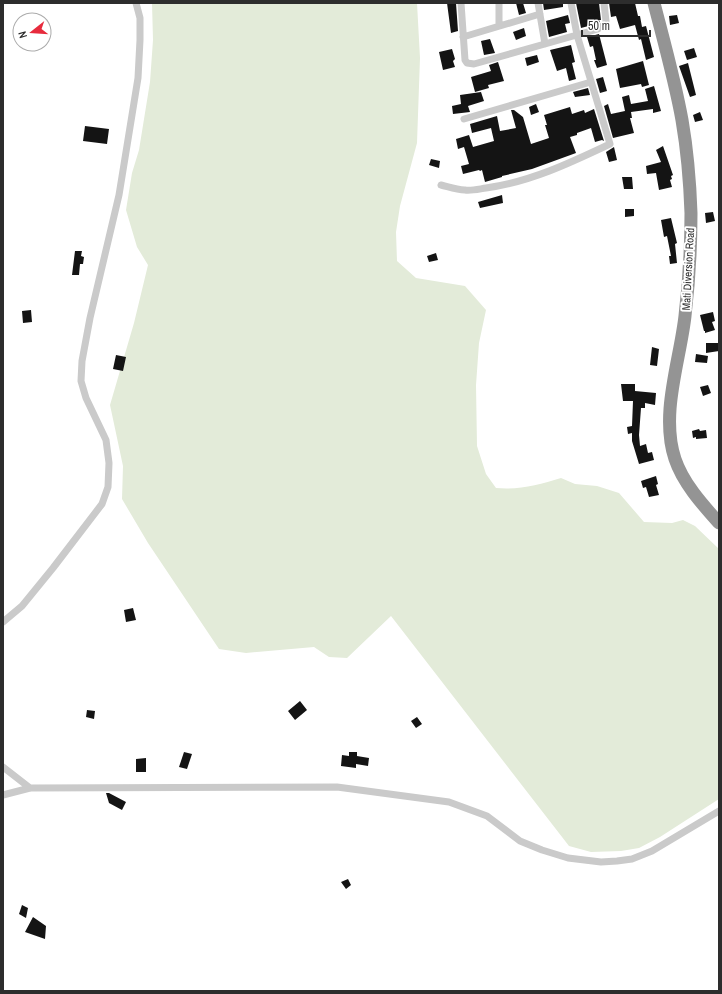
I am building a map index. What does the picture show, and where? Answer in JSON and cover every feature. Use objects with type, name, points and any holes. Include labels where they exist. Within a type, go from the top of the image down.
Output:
[{"type":"highway","name":"Mati Diversion Road","points":[[654,3],[682,120],[691,213],[690,264],[686,309],[671,400],[670,439],[675,459],[684,478],[697,497],[719,523]]},
{"type":"street","points":[[3,622],[22,606],[57,563],[102,504],[108,487],[109,463],[106,440],[86,398],[81,381],[82,361],[90,318],[119,195],[138,78],[140,18],[136,3]]},
{"type":"street","points":[[461,3],[465,60],[467,63],[471,64],[598,29],[605,24],[607,17],[604,3]]},
{"type":"street","points":[[499,3],[499,26]]},
{"type":"street","points":[[538,3],[545,44]]},
{"type":"street","points":[[441,184],[454,189],[466,191],[515,182],[562,166],[610,144],[577,35],[572,3]]},
{"type":"street","points":[[463,37],[540,14]]},
{"type":"street","points":[[464,119],[591,82]]},
{"type":"street","points":[[3,767],[30,788]]},
{"type":"street","points":[[3,795],[30,788],[337,787],[449,802],[487,816],[520,842],[568,858],[601,862],[632,859],[652,851],[719,811]]},
{"type":"green space","points":[[152,3],[417,3],[420,58],[417,143],[400,206],[396,232],[397,261],[416,278],[465,286],[486,310],[479,343],[476,385],[477,446],[486,474],[496,488],[529,486],[561,478],[575,484],[597,486],[619,493],[644,522],[672,523],[683,520],[695,526],[719,549],[719,799],[660,837],[639,848],[621,851],[591,852],[569,846],[391,616],[347,658],[329,657],[314,647],[246,653],[219,649],[148,543],[122,499],[123,466],[110,405],[134,323],[148,265],[137,247],[126,210],[132,173],[139,150],[150,82],[153,40]]},
{"type":"building","points":[[447,3],[456,3],[458,31],[451,33]]},
{"type":"building","points":[[516,3],[523,3],[526,13],[519,15]]},
{"type":"building","points":[[543,3],[563,3],[563,7],[544,10]]},
{"type":"building","points":[[576,3],[599,3],[600,22],[581,28]]},
{"type":"building","points":[[609,3],[635,3],[642,27],[646,26],[654,57],[646,60],[641,39],[639,40],[635,25],[620,29],[616,16],[611,17]]},
{"type":"building","points":[[568,15],[570,23],[565,24],[567,32],[549,37],[546,21]]},
{"type":"building","points":[[677,15],[679,23],[670,25],[669,16]]},
{"type":"building","points":[[524,28],[526,36],[516,40],[513,32]]},
{"type":"building","points":[[599,34],[607,65],[597,68],[594,60],[596,60],[593,46],[590,47],[587,37]]},
{"type":"building","points":[[490,39],[495,53],[484,55],[481,41]]},
{"type":"building","points":[[571,45],[575,62],[572,63],[576,79],[569,81],[566,68],[557,71],[550,50]]},
{"type":"building","points":[[694,48],[697,57],[687,60],[684,51]]},
{"type":"building","points":[[452,49],[455,59],[453,61],[455,67],[443,70],[439,52]]},
{"type":"building","points":[[537,55],[539,62],[527,66],[525,58]]},
{"type":"building","points":[[643,61],[649,85],[642,87],[641,84],[620,88],[616,69]]},
{"type":"building","points":[[498,62],[504,81],[488,85],[489,88],[475,92],[471,77],[491,71],[489,65]]},
{"type":"building","points":[[688,63],[696,95],[690,97],[679,66]]},
{"type":"building","points":[[603,77],[607,91],[600,93],[596,79]]},
{"type":"building","points":[[654,86],[661,111],[653,113],[653,109],[631,112],[632,118],[630,118],[634,133],[613,138],[604,106],[608,104],[611,114],[625,111],[622,97],[629,95],[631,104],[648,101],[645,89]]},
{"type":"building","points":[[588,88],[590,95],[575,97],[573,92]]},
{"type":"building","points":[[481,92],[484,101],[468,106],[470,112],[453,114],[452,106],[461,104],[460,95]]},
{"type":"building","points":[[536,104],[539,112],[531,115],[529,107]]},
{"type":"building","points":[[570,107],[572,114],[584,110],[585,113],[594,109],[604,141],[602,140],[595,142],[591,128],[570,137],[576,153],[532,169],[502,176],[485,182],[482,170],[463,174],[461,166],[469,164],[464,147],[458,149],[456,139],[469,135],[473,147],[494,141],[491,128],[472,133],[470,124],[497,116],[500,131],[516,128],[511,110],[514,110],[523,117],[531,144],[549,138],[544,115]]},
{"type":"building","points":[[700,112],[703,120],[695,122],[693,115]]},
{"type":"building","points":[[85,126],[109,129],[107,144],[83,141]]},
{"type":"building","points":[[663,146],[673,175],[671,176],[672,179],[670,180],[672,187],[659,190],[656,173],[647,174],[646,166],[661,162],[656,150]]},
{"type":"building","points":[[614,147],[617,160],[609,162],[606,152]]},
{"type":"building","points":[[431,159],[440,161],[439,168],[429,165]]},
{"type":"building","points":[[622,177],[632,177],[633,189],[624,189]]},
{"type":"building","points":[[502,195],[503,203],[480,208],[478,202]]},
{"type":"building","points":[[625,209],[634,209],[634,216],[625,217]]},
{"type":"building","points":[[713,212],[715,221],[706,223],[705,213]]},
{"type":"building","points":[[671,218],[677,243],[675,244],[677,263],[670,264],[669,256],[671,256],[667,236],[664,237],[661,220]]},
{"type":"building","points":[[75,251],[82,251],[81,256],[84,257],[83,264],[80,264],[79,275],[72,275]]},
{"type":"building","points":[[436,253],[438,260],[429,262],[427,256]]},
{"type":"building","points":[[31,310],[32,322],[23,323],[22,311]]},
{"type":"building","points":[[713,312],[715,321],[712,322],[715,330],[705,333],[700,315]]},
{"type":"building","points":[[706,343],[719,343],[719,351],[706,353]]},
{"type":"building","points":[[652,347],[659,349],[657,366],[650,365]]},
{"type":"building","points":[[696,354],[708,356],[707,363],[695,362]]},
{"type":"building","points":[[116,355],[126,357],[123,371],[113,369]]},
{"type":"building","points":[[621,384],[635,384],[635,391],[656,393],[655,405],[645,403],[645,408],[641,408],[639,435],[640,446],[646,444],[648,453],[652,452],[654,460],[639,464],[632,441],[632,433],[628,434],[627,427],[632,426],[633,401],[623,401]]},
{"type":"building","points":[[708,385],[711,393],[703,396],[700,387]]},
{"type":"building","points":[[699,429],[700,431],[706,430],[707,438],[693,438],[692,431]]},
{"type":"building","points":[[656,476],[658,484],[656,485],[659,495],[649,497],[646,487],[643,488],[641,481]]},
{"type":"building","points":[[133,608],[136,620],[126,622],[124,610]]},
{"type":"building","points":[[300,701],[307,710],[295,720],[288,711]]},
{"type":"building","points":[[87,710],[95,711],[94,719],[86,717]]},
{"type":"building","points":[[417,717],[422,724],[416,728],[411,721]]},
{"type":"building","points":[[184,752],[192,754],[187,769],[179,767]]},
{"type":"building","points":[[349,752],[357,752],[357,756],[369,758],[368,766],[356,764],[356,768],[341,766],[342,755],[349,756]]},
{"type":"building","points":[[146,758],[146,772],[136,772],[136,759]]},
{"type":"building","points":[[106,793],[109,793],[126,802],[122,810],[109,803]]},
{"type":"building","points":[[348,879],[351,885],[346,889],[341,882]]},
{"type":"building","points":[[22,905],[28,908],[26,918],[19,914]]},
{"type":"building","points":[[33,917],[46,926],[45,939],[25,932]]}]
